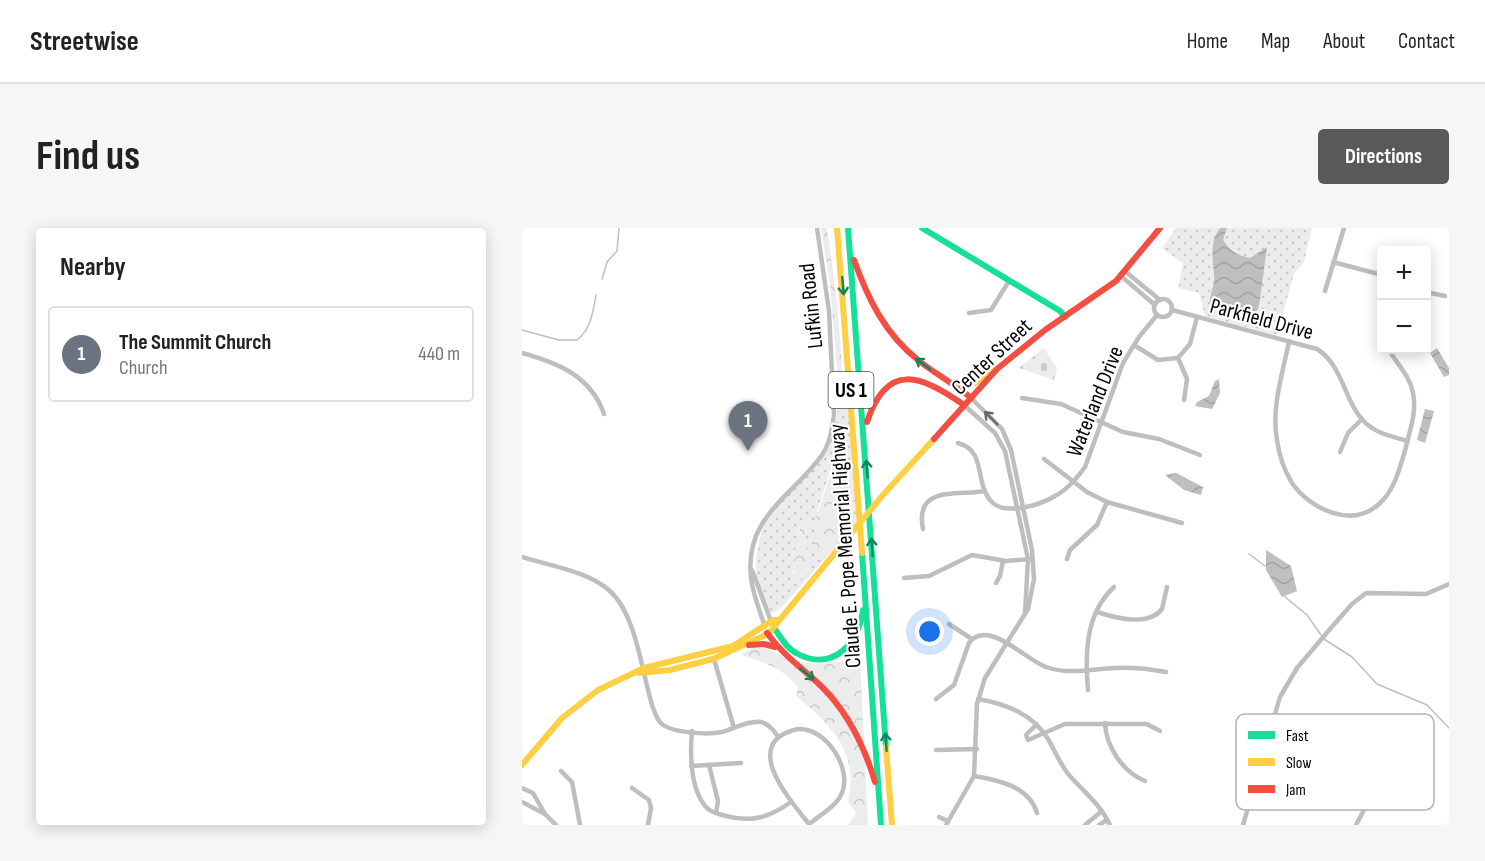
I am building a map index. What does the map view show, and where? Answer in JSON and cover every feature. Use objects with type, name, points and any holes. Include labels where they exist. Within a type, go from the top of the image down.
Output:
[{"type":"main road","name":"Claude E. Pope Memorial Highway","points":[[837,228],[846,321],[881,825]]},
{"type":"main road","name":"Claude E. Pope Memorial Highway","points":[[848,228],[865,433],[892,825]]},
{"type":"main road","points":[[922,228],[1060,311],[1065,317]]},
{"type":"main road","name":"Center Street","points":[[766,630],[849,537],[882,496],[997,369],[1019,349],[1124,274],[1160,228]]},
{"type":"main road","points":[[850,249],[866,294],[888,330],[910,354],[954,383],[970,398]]},
{"type":"main road","points":[[954,383],[961,385],[975,383],[997,369]]},
{"type":"main road","points":[[865,433],[872,404],[885,387],[901,379],[917,379],[931,383],[964,405]]},
{"type":"main road","points":[[774,623],[785,644],[800,655],[817,659],[832,657],[854,640],[861,625],[865,598]]},
{"type":"main road","points":[[522,765],[552,729],[598,690],[643,671],[718,651],[766,630]]},
{"type":"main road","points":[[643,671],[714,659],[749,645],[766,630]]},
{"type":"main road","points":[[766,630],[775,647],[819,684],[850,721],[864,747],[879,801]]},
{"type":"main road","points":[[749,645],[775,647]]},
{"type":"street","name":"Lufkin Road","points":[[766,630],[750,576],[755,542],[765,517],[823,453],[832,430],[834,415],[829,311],[817,228]]},
{"type":"street","points":[[1325,291],[1344,228]]},
{"type":"street","points":[[1334,262],[1377,274]]},
{"type":"street","points":[[1124,274],[1155,305],[1158,315],[1166,317],[1172,310]]},
{"type":"street","name":"Parkfield Drive","points":[[1124,274],[1160,300],[1170,302],[1172,310],[1311,347],[1327,357],[1362,419],[1378,432],[1407,441]]},
{"type":"street","points":[[969,313],[991,310],[1009,281]]},
{"type":"street","points":[[1431,293],[1445,296]]},
{"type":"street","points":[[1155,305],[1160,300]]},
{"type":"street","name":"Waterland Drive","points":[[1020,507],[1056,496],[1074,481],[1085,467],[1118,374],[1134,345],[1158,315]]},
{"type":"street","points":[[1134,345],[1158,360],[1178,358],[1190,344],[1197,317]]},
{"type":"street","points":[[1289,341],[1276,408],[1276,437],[1287,472],[1306,498],[1339,515],[1369,511],[1378,505],[1393,486],[1414,413],[1413,392],[1407,376],[1392,354]]},
{"type":"street","points":[[522,353],[558,364],[578,377],[593,392],[604,414]]},
{"type":"street","points":[[1178,358],[1186,379],[1184,400]]},
{"type":"street","points":[[939,817],[947,823],[974,776],[978,699],[987,672],[1028,609],[1034,585],[1008,441],[1002,429],[970,398]]},
{"type":"street","points":[[1022,398],[1061,404],[1123,432],[1167,441],[1200,455]]},
{"type":"street","points":[[964,405],[1000,440],[1020,507]]},
{"type":"street","points":[[1340,452],[1348,433],[1362,419]]},
{"type":"street","points":[[958,443],[969,446],[974,453],[989,500],[996,506],[1020,507]]},
{"type":"street","points":[[1044,459],[1107,502],[1182,523]]},
{"type":"street","points":[[923,529],[921,514],[931,498],[946,493],[985,491]]},
{"type":"street","points":[[1067,559],[1070,550],[1097,525],[1107,502]]},
{"type":"street","points":[[969,548],[972,555]]},
{"type":"street","points":[[904,578],[933,575],[972,555],[1003,561],[1031,559]]},
{"type":"street","points":[[522,557],[576,574],[611,592],[629,618],[651,707],[656,719],[666,727],[716,733],[759,722],[768,725],[778,736]]},
{"type":"street","points":[[996,582],[1000,576],[1003,561]]},
{"type":"street","name":"Lufkin Road","points":[[752,570],[774,623]]},
{"type":"street","points":[[1275,714],[1280,697],[1297,668],[1352,604],[1366,593],[1426,594],[1449,584]]},
{"type":"street","points":[[1088,690],[1086,643],[1096,612],[1103,599],[1114,587]]},
{"type":"street","points":[[1096,612],[1114,618],[1134,619],[1161,615],[1167,587]]},
{"type":"street","points":[[949,624],[972,639]]},
{"type":"street","points":[[936,699],[954,685],[966,648],[972,639],[989,634],[1007,643],[1028,659],[1053,669],[1086,671],[1127,668],[1166,672]]},
{"type":"street","points":[[714,659],[734,728]]},
{"type":"street","points":[[978,699],[1012,708],[1036,724],[1044,733],[1067,772],[1109,822],[1099,825]]},
{"type":"street","points":[[1105,723],[1107,741],[1114,754],[1138,778],[1145,781]]},
{"type":"street","points":[[1036,724],[1026,735],[1026,739],[1031,741],[1065,724],[1147,724],[1160,731]]},
{"type":"street","points":[[798,729],[815,732],[833,751],[842,769],[844,782],[840,797],[809,824],[778,783],[770,756],[771,745],[778,736],[798,729]]},
{"type":"street","points":[[692,731],[691,766],[703,803],[716,813],[753,820],[774,813],[791,802]]},
{"type":"street","points":[[936,750],[977,750]]},
{"type":"street","points":[[691,766],[741,764]]},
{"type":"street","points":[[709,765],[718,801],[716,813]]},
{"type":"street","points":[[561,771],[572,782],[580,825]]},
{"type":"street","points":[[974,776],[1000,781],[1016,788],[1032,800],[1037,813]]},
{"type":"street","points":[[522,788],[530,790],[539,801],[545,814],[556,825]]},
{"type":"street","points":[[632,788],[649,800],[651,812],[648,825]]},
{"type":"street","points":[[532,808],[539,801]]},
{"type":"street","points":[[522,802],[545,814]]},
{"type":"street","points":[[1243,825],[1247,810]]},
{"type":"street","points":[[1356,825],[1364,810]]},
{"type":"street","points":[[1085,825],[1102,811]]},
{"type":"green space","points":[[821,228],[827,228],[838,313],[841,361],[839,391],[830,284]]},
{"type":"green space","points":[[1176,228],[1312,228],[1304,262],[1294,274],[1277,335],[1205,316],[1199,293],[1178,288],[1183,263],[1162,248]]},
{"type":"green space","points":[[1044,348],[1057,368],[1054,380],[1019,368]]},
{"type":"green space","points":[[840,388],[847,388],[857,523],[780,609],[772,613],[767,611],[756,576],[756,558],[761,533],[768,516],[824,456],[835,428]],"holes":[[[843,440],[852,513],[817,512],[839,442]],[[809,518],[805,540],[809,557],[807,575],[793,574],[799,527]]]},
{"type":"green space","points":[[842,439],[846,455],[852,524],[834,549],[824,557],[815,545],[814,524]]},
{"type":"green space","points":[[805,517],[809,518],[805,540],[809,557],[807,575],[798,581],[794,569],[795,550],[799,530]]},
{"type":"green space","points":[[765,647],[800,662],[823,664],[860,657],[868,825],[848,825],[856,813],[848,801],[851,784],[850,768],[846,754],[831,729],[796,696],[798,688],[787,676],[765,663],[741,655],[752,648]]},
{"type":"water","points":[[1220,228],[1227,228],[1223,240],[1231,250],[1241,255],[1250,258],[1267,247],[1259,306],[1255,316],[1210,305],[1214,280],[1213,245]]},
{"type":"water","points":[[1437,348],[1449,368],[1449,375],[1444,377],[1431,352]]},
{"type":"water","points":[[1219,379],[1220,393],[1212,409],[1195,406],[1197,402],[1209,396],[1215,381]]},
{"type":"water","points":[[1425,409],[1434,411],[1425,443],[1417,440]]},
{"type":"water","points":[[1176,473],[1203,487],[1201,495],[1184,490],[1165,475]]},
{"type":"water","points":[[1266,550],[1291,566],[1297,591],[1282,597],[1266,570]]},
{"type":"waterway","points":[[602,279],[607,262],[617,251],[619,228]]},
{"type":"waterway","points":[[522,330],[559,340],[577,340],[588,325],[596,295]]},
{"type":"waterway","points":[[1249,554],[1265,566]]},
{"type":"waterway","points":[[1284,596],[1307,615],[1321,635]]},
{"type":"waterway","points":[[1324,639],[1352,657],[1377,684],[1427,705],[1449,728]]},
{"type":"traffic: fast","points":[[848,228],[886,747]]},
{"type":"traffic: fast","points":[[922,228],[1060,311],[1065,317]]},
{"type":"traffic: fast","points":[[862,553],[881,825]]},
{"type":"traffic: fast","points":[[774,628],[792,651],[821,660],[832,657],[850,644],[856,634],[863,610]]},
{"type":"traffic: slow","points":[[837,228],[862,553]]},
{"type":"traffic: slow","points":[[957,384],[975,383],[997,369]]},
{"type":"traffic: slow","points":[[639,673],[670,670],[713,659],[768,634],[882,496],[934,439]]},
{"type":"traffic: slow","points":[[522,765],[562,718],[598,690],[644,668],[733,646],[773,620],[778,620]]},
{"type":"traffic: slow","points":[[886,747],[892,825]]},
{"type":"traffic: jam","points":[[934,439],[997,369],[1045,330],[1116,281],[1160,228]]},
{"type":"traffic: jam","points":[[854,260],[872,302],[896,339],[918,360],[971,398]]},
{"type":"traffic: jam","points":[[867,422],[875,403],[885,389],[895,382],[907,379],[934,386],[964,405]]},
{"type":"traffic: jam","points":[[767,633],[779,648],[820,685],[839,706],[860,742],[875,782]]},
{"type":"traffic: jam","points":[[749,645],[764,644],[775,647]]},
{"type":"place","name":"The Summit Church","points":[[748,451]]}]
